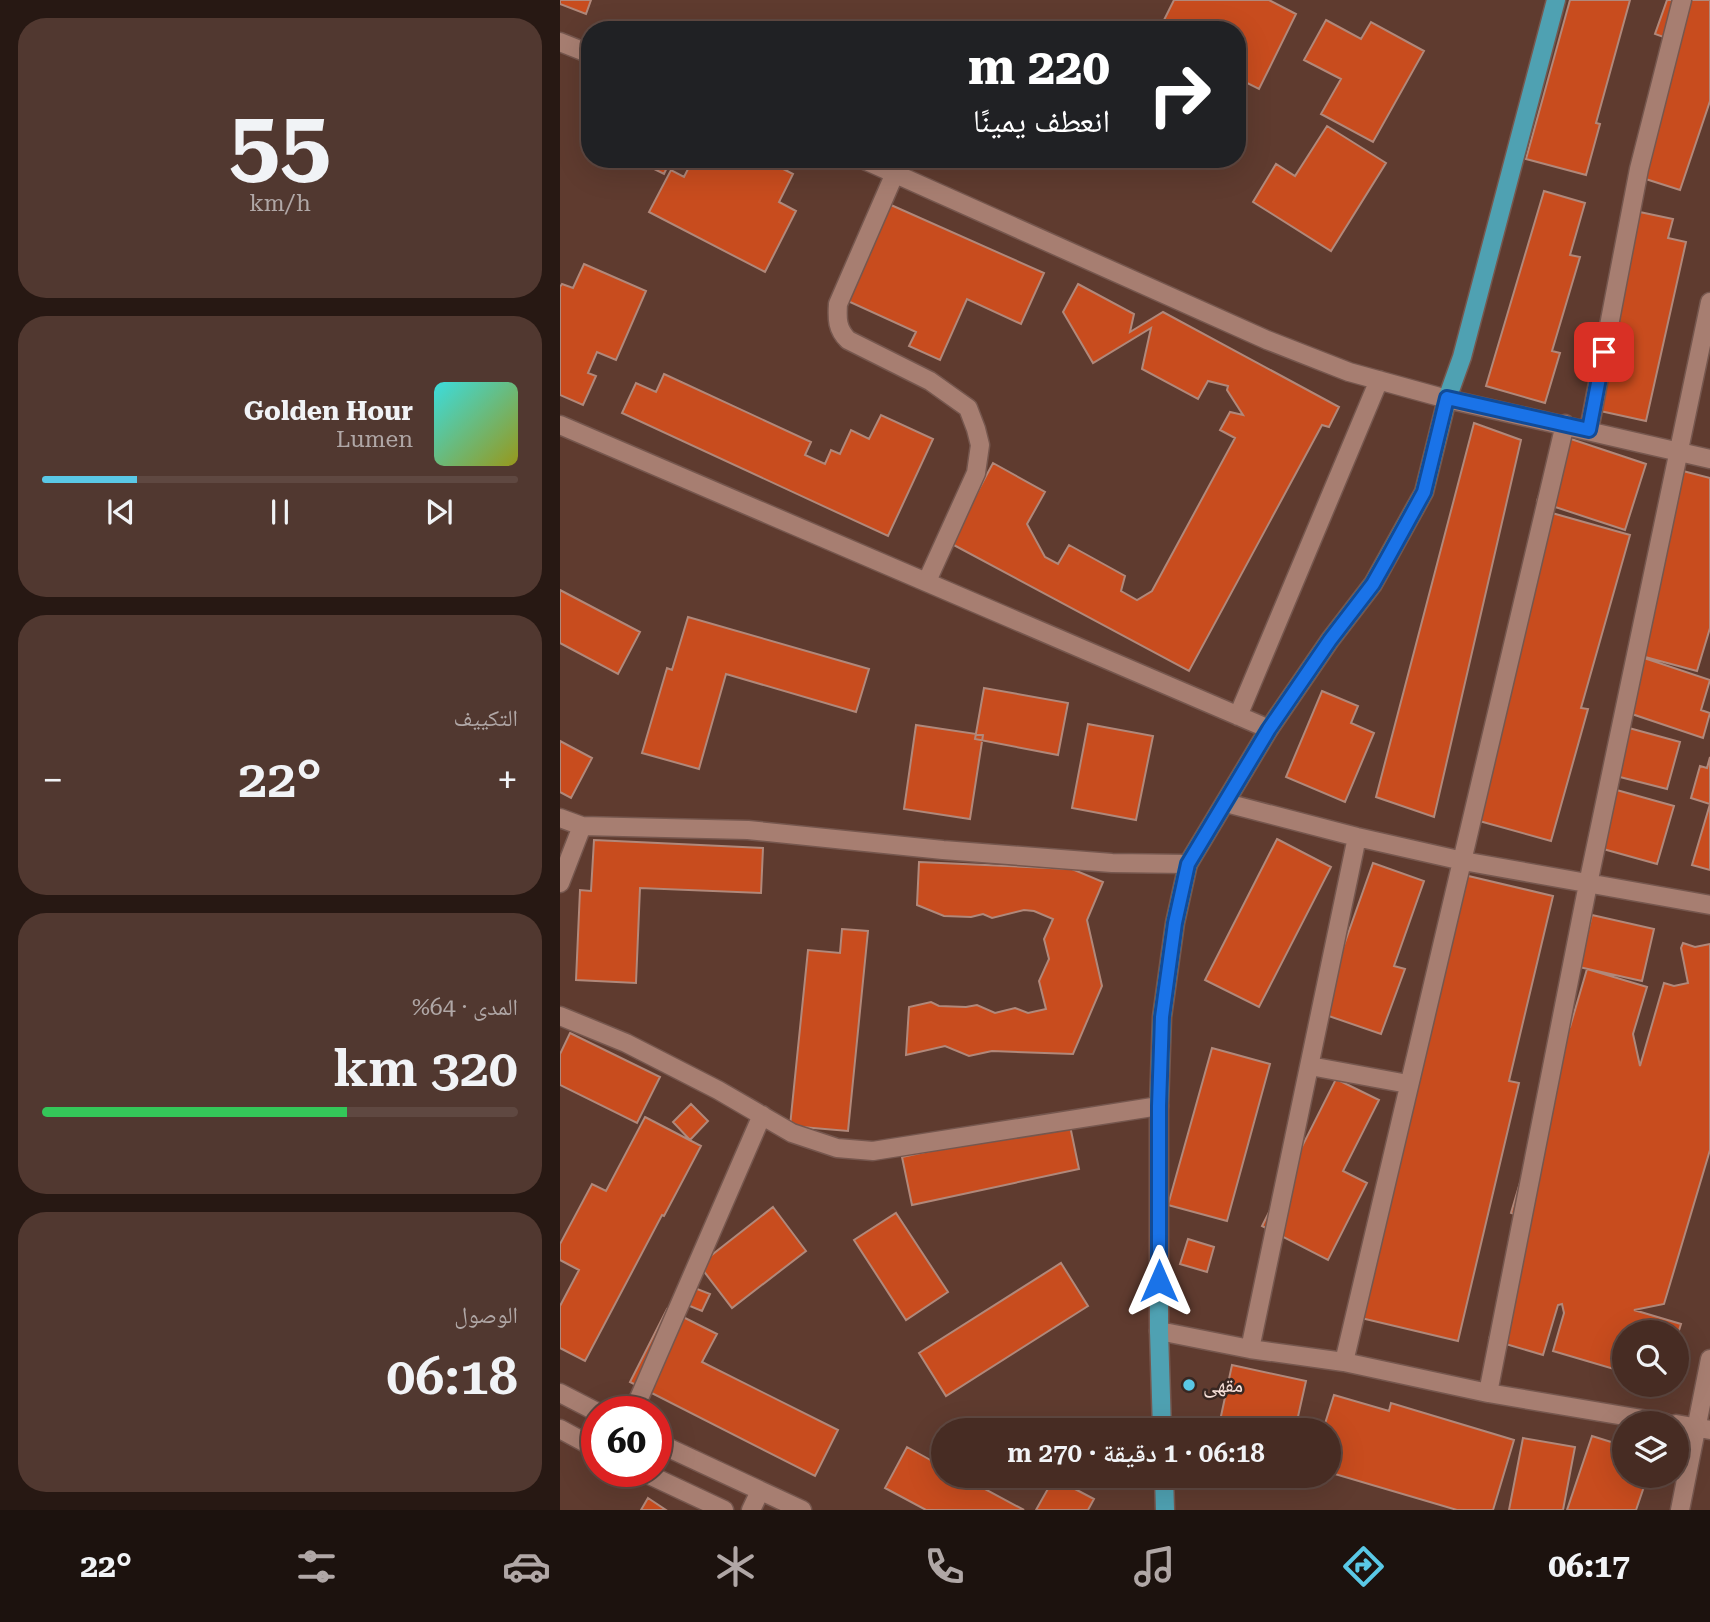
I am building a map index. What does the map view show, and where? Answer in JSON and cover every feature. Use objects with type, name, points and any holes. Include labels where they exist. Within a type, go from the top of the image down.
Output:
[{"type":"main road","points":[[1162,1418],[1159,1106],[1162,1017],[1175,923],[1188,864],[1269,729],[1330,640],[1373,584],[1424,492],[1447,398],[1462,357],[1556,0]]},
{"type":"main road","points":[[1164,1488],[1165,1510]]},
{"type":"street","points":[[1589,430],[1639,169],[1682,0]]},
{"type":"street","points":[[560,42],[581,50]]},
{"type":"street","points":[[883,168],[1267,340],[1349,372],[1447,398],[1710,458]]},
{"type":"street","points":[[895,173],[838,304],[837,320],[841,333],[848,340],[930,381],[968,408],[976,429],[980,445],[976,472],[927,581]]},
{"type":"street","points":[[1488,1392],[1588,884],[1710,302]]},
{"type":"street","points":[[1238,716],[1379,380]]},
{"type":"street","points":[[1343,1362],[1565,424]]},
{"type":"street","points":[[560,425],[1269,729]]},
{"type":"street","points":[[1226,803],[1357,838],[1588,884],[1710,905]]},
{"type":"street","points":[[560,818],[582,826],[748,830],[982,853],[1112,863],[1188,864]]},
{"type":"street","points":[[560,883],[582,826]]},
{"type":"street","points":[[1250,1349],[1357,838]]},
{"type":"street","points":[[560,1016],[626,1042],[793,1133],[837,1148],[873,1152],[1159,1106]]},
{"type":"street","points":[[1310,1066],[1408,1084]]},
{"type":"street","points":[[640,1396],[762,1115]]},
{"type":"street","points":[[1159,1331],[1250,1349],[1343,1362],[1488,1392],[1612,1414]]},
{"type":"street","points":[[1680,1510],[1703,1429],[1710,1359]]},
{"type":"street","points":[[560,1393],[581,1404]]},
{"type":"street","points":[[560,1429],[581,1440]]},
{"type":"street","points":[[672,1450],[802,1510]]},
{"type":"street","points":[[672,1486],[724,1510]]},
{"type":"street","points":[[751,1510],[760,1491]]},
{"type":"building","points":[[560,0],[591,0],[586,14],[560,4]]},
{"type":"building","points":[[1174,0],[1269,0],[1296,14],[1259,89],[1246,82],[1246,21],[1164,21]]},
{"type":"building","points":[[1570,0],[1630,0],[1596,123],[1600,124],[1586,175],[1526,159]]},
{"type":"building","points":[[1667,0],[1710,0],[1710,101],[1680,190],[1630,174],[1675,41],[1655,34]]},
{"type":"building","points":[[1326,20],[1361,39],[1371,22],[1424,51],[1373,142],[1321,114],[1341,79],[1304,60]]},
{"type":"building","points":[[1327,126],[1386,163],[1331,251],[1253,202],[1276,164],[1295,176]]},
{"type":"building","points":[[652,168],[667,168],[664,174]]},
{"type":"building","points":[[688,168],[781,168],[793,174],[779,202],[796,211],[765,272],[649,212],[671,170],[684,177]]},
{"type":"building","points":[[1544,191],[1585,203],[1570,255],[1580,257],[1552,351],[1560,353],[1545,403],[1486,386]]},
{"type":"building","points":[[882,201],[1044,273],[1021,324],[967,299],[940,360],[909,346],[916,332],[839,297]]},
{"type":"building","points":[[1635,211],[1673,219],[1668,238],[1686,242],[1646,421],[1591,409]]},
{"type":"building","points":[[584,264],[646,291],[616,360],[597,352],[588,373],[596,376],[583,405],[560,395],[560,287],[562,284],[573,288]]},
{"type":"building","points":[[1078,284],[1134,314],[1130,332],[1163,312],[1339,407],[1329,427],[1322,425],[1189,671],[950,543],[993,463],[1045,492],[1027,524],[1045,557],[1058,564],[1069,545],[1125,576],[1121,591],[1137,600],[1152,591],[1235,438],[1220,430],[1230,412],[1243,415],[1227,390],[1228,386],[1208,381],[1198,399],[1142,369],[1151,328],[1093,363],[1063,312]]},
{"type":"building","points":[[664,374],[811,442],[805,455],[825,464],[831,450],[840,454],[851,430],[869,439],[881,415],[933,439],[888,536],[622,413],[636,383],[656,392]]},
{"type":"building","points":[[1474,423],[1521,440],[1434,817],[1376,797]]},
{"type":"building","points":[[1559,435],[1646,464],[1625,530],[1537,501]]},
{"type":"building","points":[[1683,471],[1710,478],[1710,628],[1697,671],[1634,654]]},
{"type":"building","points":[[1552,513],[1630,535],[1581,708],[1588,709],[1551,841],[1465,817]]},
{"type":"building","points":[[560,590],[640,632],[618,674],[560,643]]},
{"type":"building","points":[[688,617],[869,669],[856,712],[726,674],[699,769],[642,753],[667,668],[672,670]]},
{"type":"building","points":[[1635,655],[1710,680],[1701,710],[1710,713],[1703,738],[1617,709]]},
{"type":"building","points":[[984,688],[1068,703],[1058,755],[975,739]]},
{"type":"building","points":[[1322,691],[1358,706],[1351,723],[1374,733],[1345,802],[1286,777]]},
{"type":"building","points":[[1088,724],[1153,736],[1136,820],[1072,808]]},
{"type":"building","points":[[916,725],[983,735],[970,819],[904,809]]},
{"type":"building","points":[[1629,728],[1680,742],[1667,789],[1616,776]]},
{"type":"building","points":[[560,741],[592,758],[571,798],[560,792]]},
{"type":"building","points":[[1710,757],[1710,804],[1691,798],[1700,766],[1707,768]]},
{"type":"building","points":[[1613,789],[1674,806],[1657,864],[1596,847]]},
{"type":"building","points":[[1710,804],[1710,870],[1692,865]]},
{"type":"building","points":[[1277,839],[1331,867],[1259,1007],[1205,980]]},
{"type":"building","points":[[594,840],[763,848],[761,893],[640,888],[636,983],[576,980],[580,890],[591,891]]},
{"type":"building","points":[[919,862],[1072,869],[1103,882],[1087,920],[1102,986],[1073,1054],[992,1051],[969,1056],[945,1046],[906,1055],[909,1007],[931,1002],[939,1006],[977,1005],[995,1013],[1015,1008],[1028,1013],[1046,1009],[1039,981],[1049,959],[1044,939],[1053,919],[1024,910],[992,918],[983,914],[971,917],[944,916],[917,905]]},
{"type":"building","points":[[1373,863],[1424,881],[1394,966],[1405,969],[1381,1034],[1320,1013]]},
{"type":"building","points":[[1460,874],[1553,896],[1509,1081],[1519,1083],[1458,1341],[1361,1318]]},
{"type":"building","points":[[1592,915],[1654,929],[1642,981],[1579,967]]},
{"type":"building","points":[[842,929],[868,931],[848,1131],[790,1126],[808,950],[840,953]]},
{"type":"building","points":[[1683,943],[1695,947],[1710,944],[1710,1150],[1664,1304],[1634,1310],[1668,1320],[1612,1320],[1612,1368],[1553,1351],[1564,1313],[1562,1304],[1558,1305],[1543,1355],[1489,1339],[1525,1218],[1511,1213],[1566,1028],[1570,1027],[1587,969],[1647,987],[1633,1034],[1640,1066],[1664,983],[1674,986],[1688,983],[1681,948]]},
{"type":"building","points":[[570,1033],[660,1077],[637,1123],[560,1085],[560,1054]]},
{"type":"building","points":[[1212,1048],[1270,1064],[1227,1221],[1168,1205]]},
{"type":"building","points":[[1336,1079],[1379,1100],[1343,1171],[1367,1183],[1328,1260],[1262,1226]]},
{"type":"building","points":[[691,1104],[708,1121],[690,1140],[673,1122]]},
{"type":"building","points":[[645,1117],[701,1146],[585,1361],[560,1348],[560,1306],[579,1270],[560,1260],[560,1244],[592,1184],[606,1191]]},
{"type":"building","points":[[1069,1121],[1079,1169],[912,1205],[902,1157]]},
{"type":"building","points":[[773,1207],[806,1251],[732,1308],[699,1265]]},
{"type":"building","points":[[896,1213],[948,1292],[906,1320],[854,1240]]},
{"type":"building","points":[[1188,1239],[1214,1247],[1207,1272],[1180,1264]]},
{"type":"building","points":[[1061,1263],[1088,1306],[946,1396],[919,1353]]},
{"type":"building","points":[[687,1285],[710,1294],[702,1311],[680,1302]]},
{"type":"building","points":[[667,1309],[717,1334],[702,1362],[838,1430],[815,1476],[672,1403],[672,1396],[658,1396],[630,1382]]},
{"type":"building","points":[[1232,1365],[1306,1381],[1298,1418],[1221,1418]]},
{"type":"building","points":[[1334,1395],[1389,1411],[1391,1403],[1514,1440],[1493,1510],[1457,1510],[1341,1476],[1341,1418],[1327,1418]]},
{"type":"building","points":[[1592,1436],[1612,1442],[1612,1488],[1644,1488],[1636,1510],[1567,1510]]},
{"type":"building","points":[[1523,1438],[1575,1447],[1563,1510],[1509,1510]]},
{"type":"building","points":[[907,1447],[931,1460],[931,1488],[983,1488],[1024,1510],[926,1510],[885,1488]]},
{"type":"building","points":[[1048,1488],[1073,1488],[1094,1499],[1088,1510],[1036,1510]]},
{"type":"building","points":[[648,1498],[666,1510],[641,1510]]},
{"type":"place","name":"مقهى","points":[[1189,1385]]},
{"type":"route","points":[[1159,1281],[1162,1017],[1175,923],[1188,864],[1269,729],[1330,640],[1373,584],[1386,561],[1424,492],[1447,398],[1589,430],[1604,352]]}]
